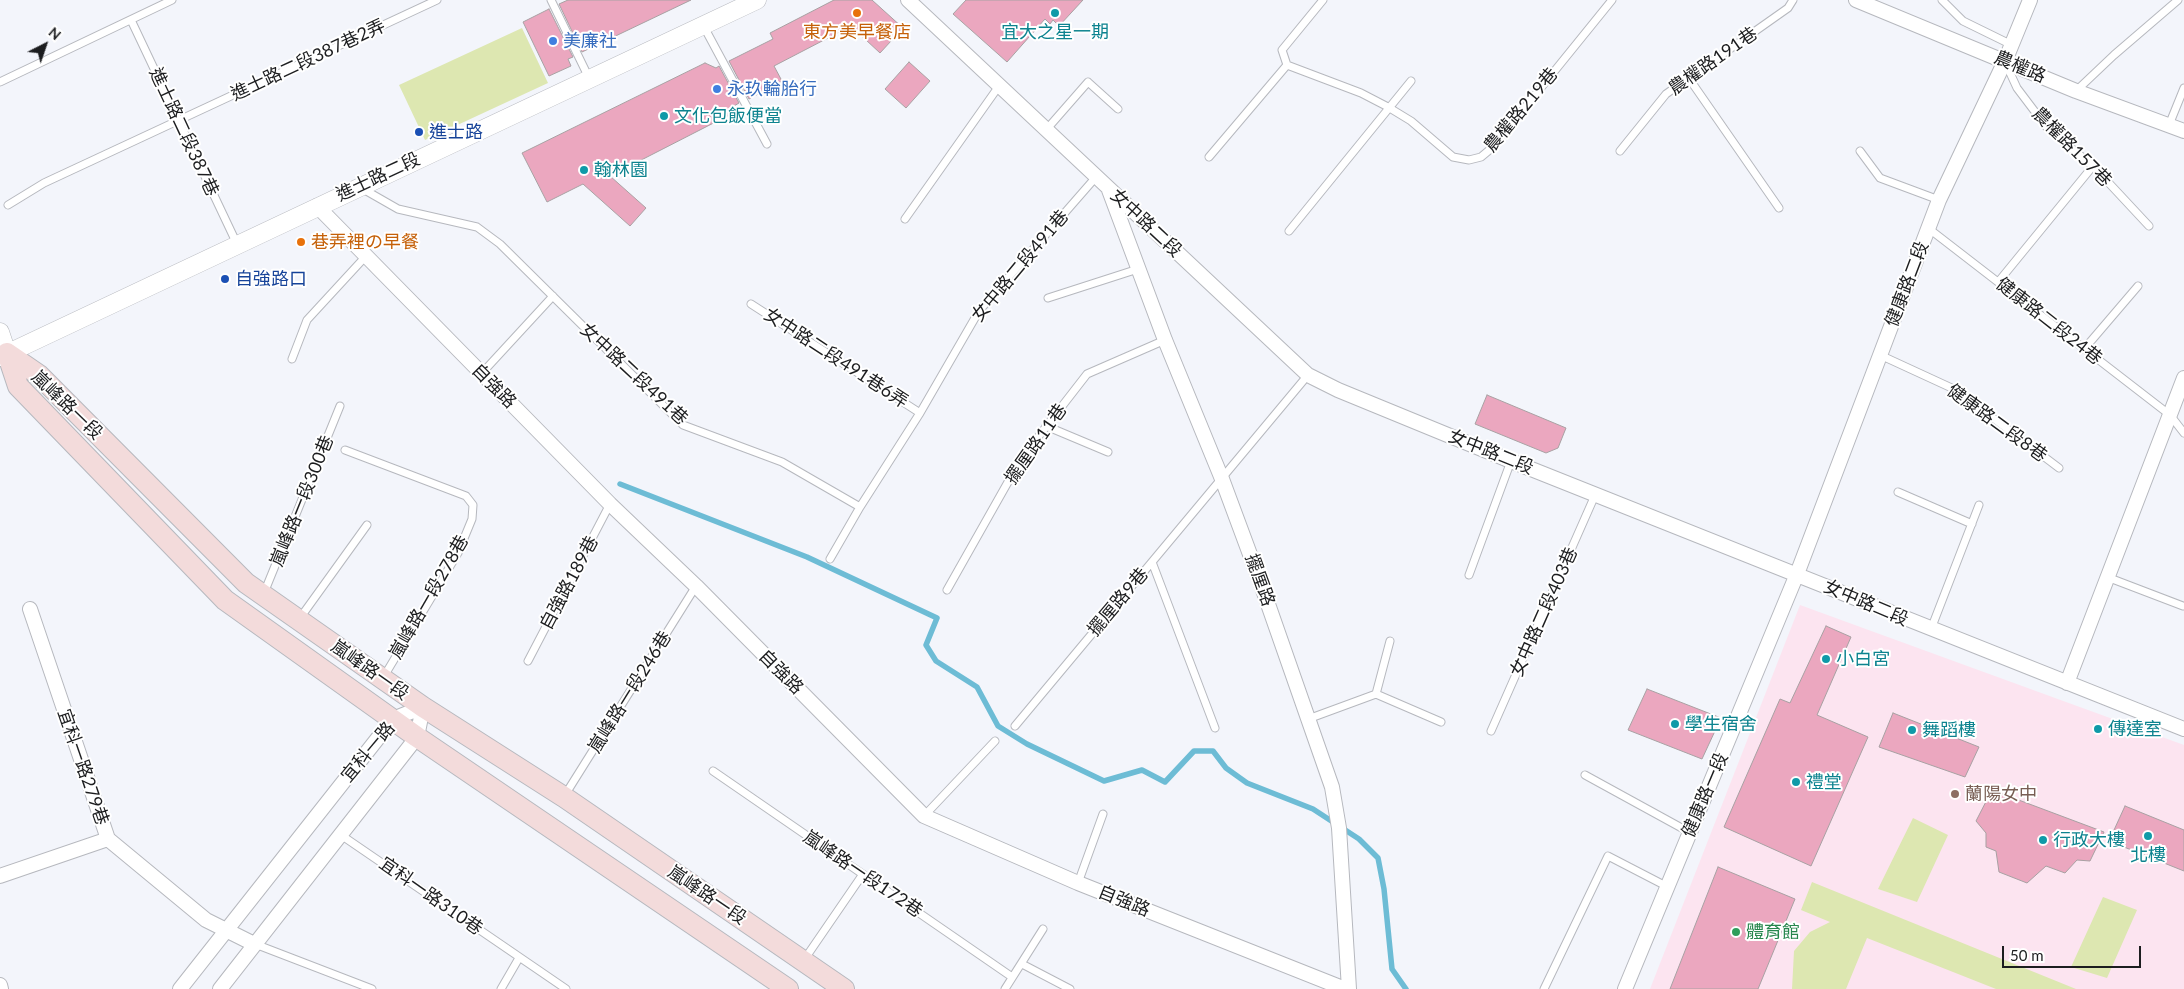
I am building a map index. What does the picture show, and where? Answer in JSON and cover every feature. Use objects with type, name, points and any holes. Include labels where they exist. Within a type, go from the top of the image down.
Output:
[{"type":"main road","name":"嵐峰路一段","points":[[3,355],[39,375],[228,567],[263,596],[423,707],[564,797],[844,989]]},
{"type":"main road","name":"嵐峰路一段","points":[[3,355],[18,386],[225,600],[417,737],[788,989]]},
{"type":"street","name":"進士路二段","points":[[3,355],[358,186],[757,0]]},
{"type":"street","name":"女中路二段","points":[[908,0],[1308,375],[1338,390],[1512,461],[2184,729]]},
{"type":"street","name":"農權路","points":[[1856,0],[2076,91],[2184,131]]},
{"type":"street","name":"健康路二段","points":[[1797,574],[1939,200],[2005,61],[2030,0]]},
{"type":"street","name":"擺厘路","points":[[1107,187],[1165,340],[1222,479],[1332,787],[1339,828],[1349,989]]},
{"type":"street","name":"自強路","points":[[317,206],[610,504],[696,586],[924,816],[1078,882],[1345,989]]},
{"type":"street","points":[[0,332],[3,355]]},
{"type":"street","points":[[2067,683],[2184,378]]},
{"type":"street","name":"健康路一段","points":[[1624,989],[1797,574]]},
{"type":"street","name":"宜科一路279巷","points":[[30,609],[108,839],[206,920],[224,931],[254,944]]},
{"type":"street","name":"宜科一路","points":[[180,989],[392,719],[423,707]]},
{"type":"street","name":"宜科一路","points":[[220,989],[417,737],[423,707]]},
{"type":"street","points":[[0,876],[108,839]]},
{"type":"street","points":[[0,985],[1,989]]},
{"type":"lane","points":[[0,82],[172,0]]},
{"type":"lane","name":"進士路二段387巷2弄","points":[[8,205],[44,183],[437,0]]},
{"type":"lane","points":[[551,0],[589,78]]},
{"type":"lane","points":[[1287,65],[1282,50],[1323,0]]},
{"type":"lane","name":"農權路219巷","points":[[1388,106],[1411,121],[1453,156],[1469,160],[1481,157],[1493,147],[1612,0]]},
{"type":"lane","name":"農權路191巷","points":[[1620,151],[1666,94],[1788,8],[1793,0]]},
{"type":"lane","points":[[1942,0],[1963,21],[2012,44]]},
{"type":"lane","points":[[2076,91],[2114,55],[2178,0]]},
{"type":"lane","name":"進士路二段387巷","points":[[131,20],[237,244]]},
{"type":"lane","points":[[703,25],[767,144]]},
{"type":"lane","name":"農權路157巷","points":[[2005,61],[2017,88],[2048,128],[2093,166],[2149,226]]},
{"type":"lane","points":[[1287,65],[1360,92],[1388,106]]},
{"type":"lane","points":[[1209,157],[1287,65]]},
{"type":"lane","points":[[1688,78],[1779,208]]},
{"type":"lane","points":[[1289,230],[1388,106],[1411,81]]},
{"type":"lane","points":[[1046,130],[1088,82],[1118,109]]},
{"type":"lane","points":[[905,219],[999,86]]},
{"type":"lane","points":[[2169,125],[2184,88]]},
{"type":"lane","points":[[1860,151],[1880,178],[1939,200]]},
{"type":"lane","points":[[1999,281],[2093,166]]},
{"type":"lane","name":"女中路二段491巷","points":[[358,186],[398,209],[477,227],[500,244],[683,425],[782,462],[860,507],[920,413],[979,310],[1096,176]]},
{"type":"lane","name":"健康路二段24巷","points":[[1928,228],[2170,414],[2184,433]]},
{"type":"lane","points":[[292,359],[306,320],[366,256]]},
{"type":"lane","points":[[1048,298],[1138,269]]},
{"type":"lane","points":[[2085,348],[2138,286]]},
{"type":"lane","points":[[482,373],[553,296]]},
{"type":"lane","name":"女中路二段491巷6弄","points":[[751,304],[920,413]]},
{"type":"lane","name":"擺厘路11巷","points":[[947,590],[1021,459],[1087,374],[1165,340]]},
{"type":"lane","name":"健康路二段8巷","points":[[1880,355],[1956,390],[2060,468]]},
{"type":"lane","name":"擺厘路9巷","points":[[1015,726],[1308,375]]},
{"type":"lane","name":"嵐峰路一段300巷","points":[[263,596],[340,406]]},
{"type":"lane","points":[[1046,426],[1108,452]]},
{"type":"lane","name":"嵐峰路一段278巷","points":[[345,450],[466,496],[473,505],[472,519],[458,553],[383,678]]},
{"type":"lane","points":[[1469,575],[1512,461]]},
{"type":"lane","points":[[1898,492],[1972,524]]},
{"type":"lane","name":"女中路二段403巷","points":[[1491,731],[1596,493]]},
{"type":"lane","name":"自強路189巷","points":[[528,661],[610,504]]},
{"type":"lane","points":[[1930,629],[1979,505]]},
{"type":"lane","points":[[830,560],[860,507]]},
{"type":"lane","points":[[298,620],[368,525]]},
{"type":"lane","points":[[1152,562],[1215,728]]},
{"type":"lane","points":[[2107,577],[2183,606]]},
{"type":"lane","name":"嵐峰路一段246巷","points":[[564,797],[696,586]]},
{"type":"lane","points":[[1376,694],[1390,641]]},
{"type":"lane","points":[[1308,719],[1376,694],[1441,722]]},
{"type":"lane","points":[[924,816],[995,741]]},
{"type":"lane","name":"嵐峰路一段172巷","points":[[713,771],[1012,977]]},
{"type":"lane","points":[[1585,775],[1689,832]]},
{"type":"lane","points":[[1078,882],[1103,814]]},
{"type":"lane","name":"宜科一路310巷","points":[[341,835],[566,989]]},
{"type":"lane","points":[[1544,989],[1608,856],[1666,886]]},
{"type":"lane","points":[[804,961],[863,874]]},
{"type":"lane","points":[[1005,989],[1043,928]]},
{"type":"lane","points":[[254,944],[372,989]]},
{"type":"lane","points":[[501,989],[519,958]]},
{"type":"lane","points":[[1022,964],[1070,989]]},
{"type":"shaded area","name":"蘭陽女中","points":[[1800,605],[2184,745],[2184,989],[1650,989]]},
{"type":"green space","points":[[522,28],[548,83],[425,140],[399,85]]},
{"type":"green space","points":[[1913,818],[1948,835],[1917,902],[1878,889]]},
{"type":"green space","points":[[1812,882],[2076,989],[1996,989],[1867,938],[1846,989],[1792,989],[1794,951],[1810,932],[1830,922],[1801,910]]},
{"type":"green space","points":[[2103,897],[2137,910],[2107,978],[2071,967]]},
{"type":"building","points":[[568,0],[691,0],[582,52],[559,4]]},
{"type":"building","points":[[834,0],[872,0],[903,28],[880,53],[851,26],[774,66],[782,81],[749,99],[729,61],[773,39],[770,33]]},
{"type":"building","points":[[966,0],[1083,0],[1059,26],[1053,20],[1050,24],[1045,19],[1007,62],[953,14]]},
{"type":"building","points":[[549,9],[573,57],[568,59],[571,66],[549,76],[523,22]]},
{"type":"building","points":[[909,62],[930,81],[906,108],[885,89]]},
{"type":"building","points":[[705,63],[716,68],[719,66],[739,103],[734,106],[737,111],[610,176],[646,208],[630,226],[583,184],[547,202],[522,153]]},
{"type":"building","points":[[1487,395],[1566,428],[1558,448],[1546,453],[1475,424]]},
{"type":"building","name":"禮堂","points":[[1826,626],[1851,637],[1817,715],[1868,737],[1811,866],[1724,827],[1780,699],[1790,703]]},
{"type":"building","name":"學生宿舍","points":[[1647,689],[1721,718],[1702,759],[1628,730]]},
{"type":"building","name":"舞蹈樓","points":[[1893,713],[1979,747],[1965,777],[1879,747]]},
{"type":"building","name":"行政大樓","points":[[1992,790],[2104,832],[2090,861],[2077,860],[2065,873],[2046,866],[2027,883],[1999,872],[1996,851],[1986,847],[1986,833],[1976,821]]},
{"type":"building","name":"北樓","points":[[2125,806],[2184,830],[2184,871],[2109,841]]},
{"type":"building","name":"體育館","points":[[1718,867],[1795,899],[1758,989],[1670,989]]},
{"type":"waterway","points":[[620,484],[807,557],[937,618],[926,645],[936,661],[977,687],[998,726],[1027,744],[1104,781],[1142,770],[1165,782],[1194,751],[1213,751],[1226,768],[1247,783],[1313,809],[1359,839],[1378,858],[1384,889],[1392,969],[1406,989]]},
{"type":"place","name":"東方美早餐店","points":[[857,13]]},
{"type":"place","name":"宜大之星一期","points":[[1055,13]]},
{"type":"place","name":"美廉社","points":[[553,41]]},
{"type":"place","name":"永玖輪胎行","points":[[717,89]]},
{"type":"place","name":"文化包飯便當","points":[[664,116]]},
{"type":"place","name":"進士路","points":[[419,132]]},
{"type":"place","name":"翰林園","points":[[584,170]]},
{"type":"place","name":"巷弄裡の早餐","points":[[301,242]]},
{"type":"place","name":"自強路口","points":[[225,279]]},
{"type":"place","name":"小白宮","points":[[1826,659]]},
{"type":"place","name":"學生宿舍","points":[[1675,724]]},
{"type":"place","name":"傳達室","points":[[2098,729]]},
{"type":"place","name":"舞蹈樓","points":[[1912,730]]},
{"type":"place","name":"禮堂","points":[[1796,782]]},
{"type":"place","name":"蘭陽女中","points":[[1955,794]]},
{"type":"place","name":"北樓","points":[[2148,836]]},
{"type":"place","name":"行政大樓","points":[[2043,840]]},
{"type":"place","name":"體育館","points":[[1736,932]]}]
